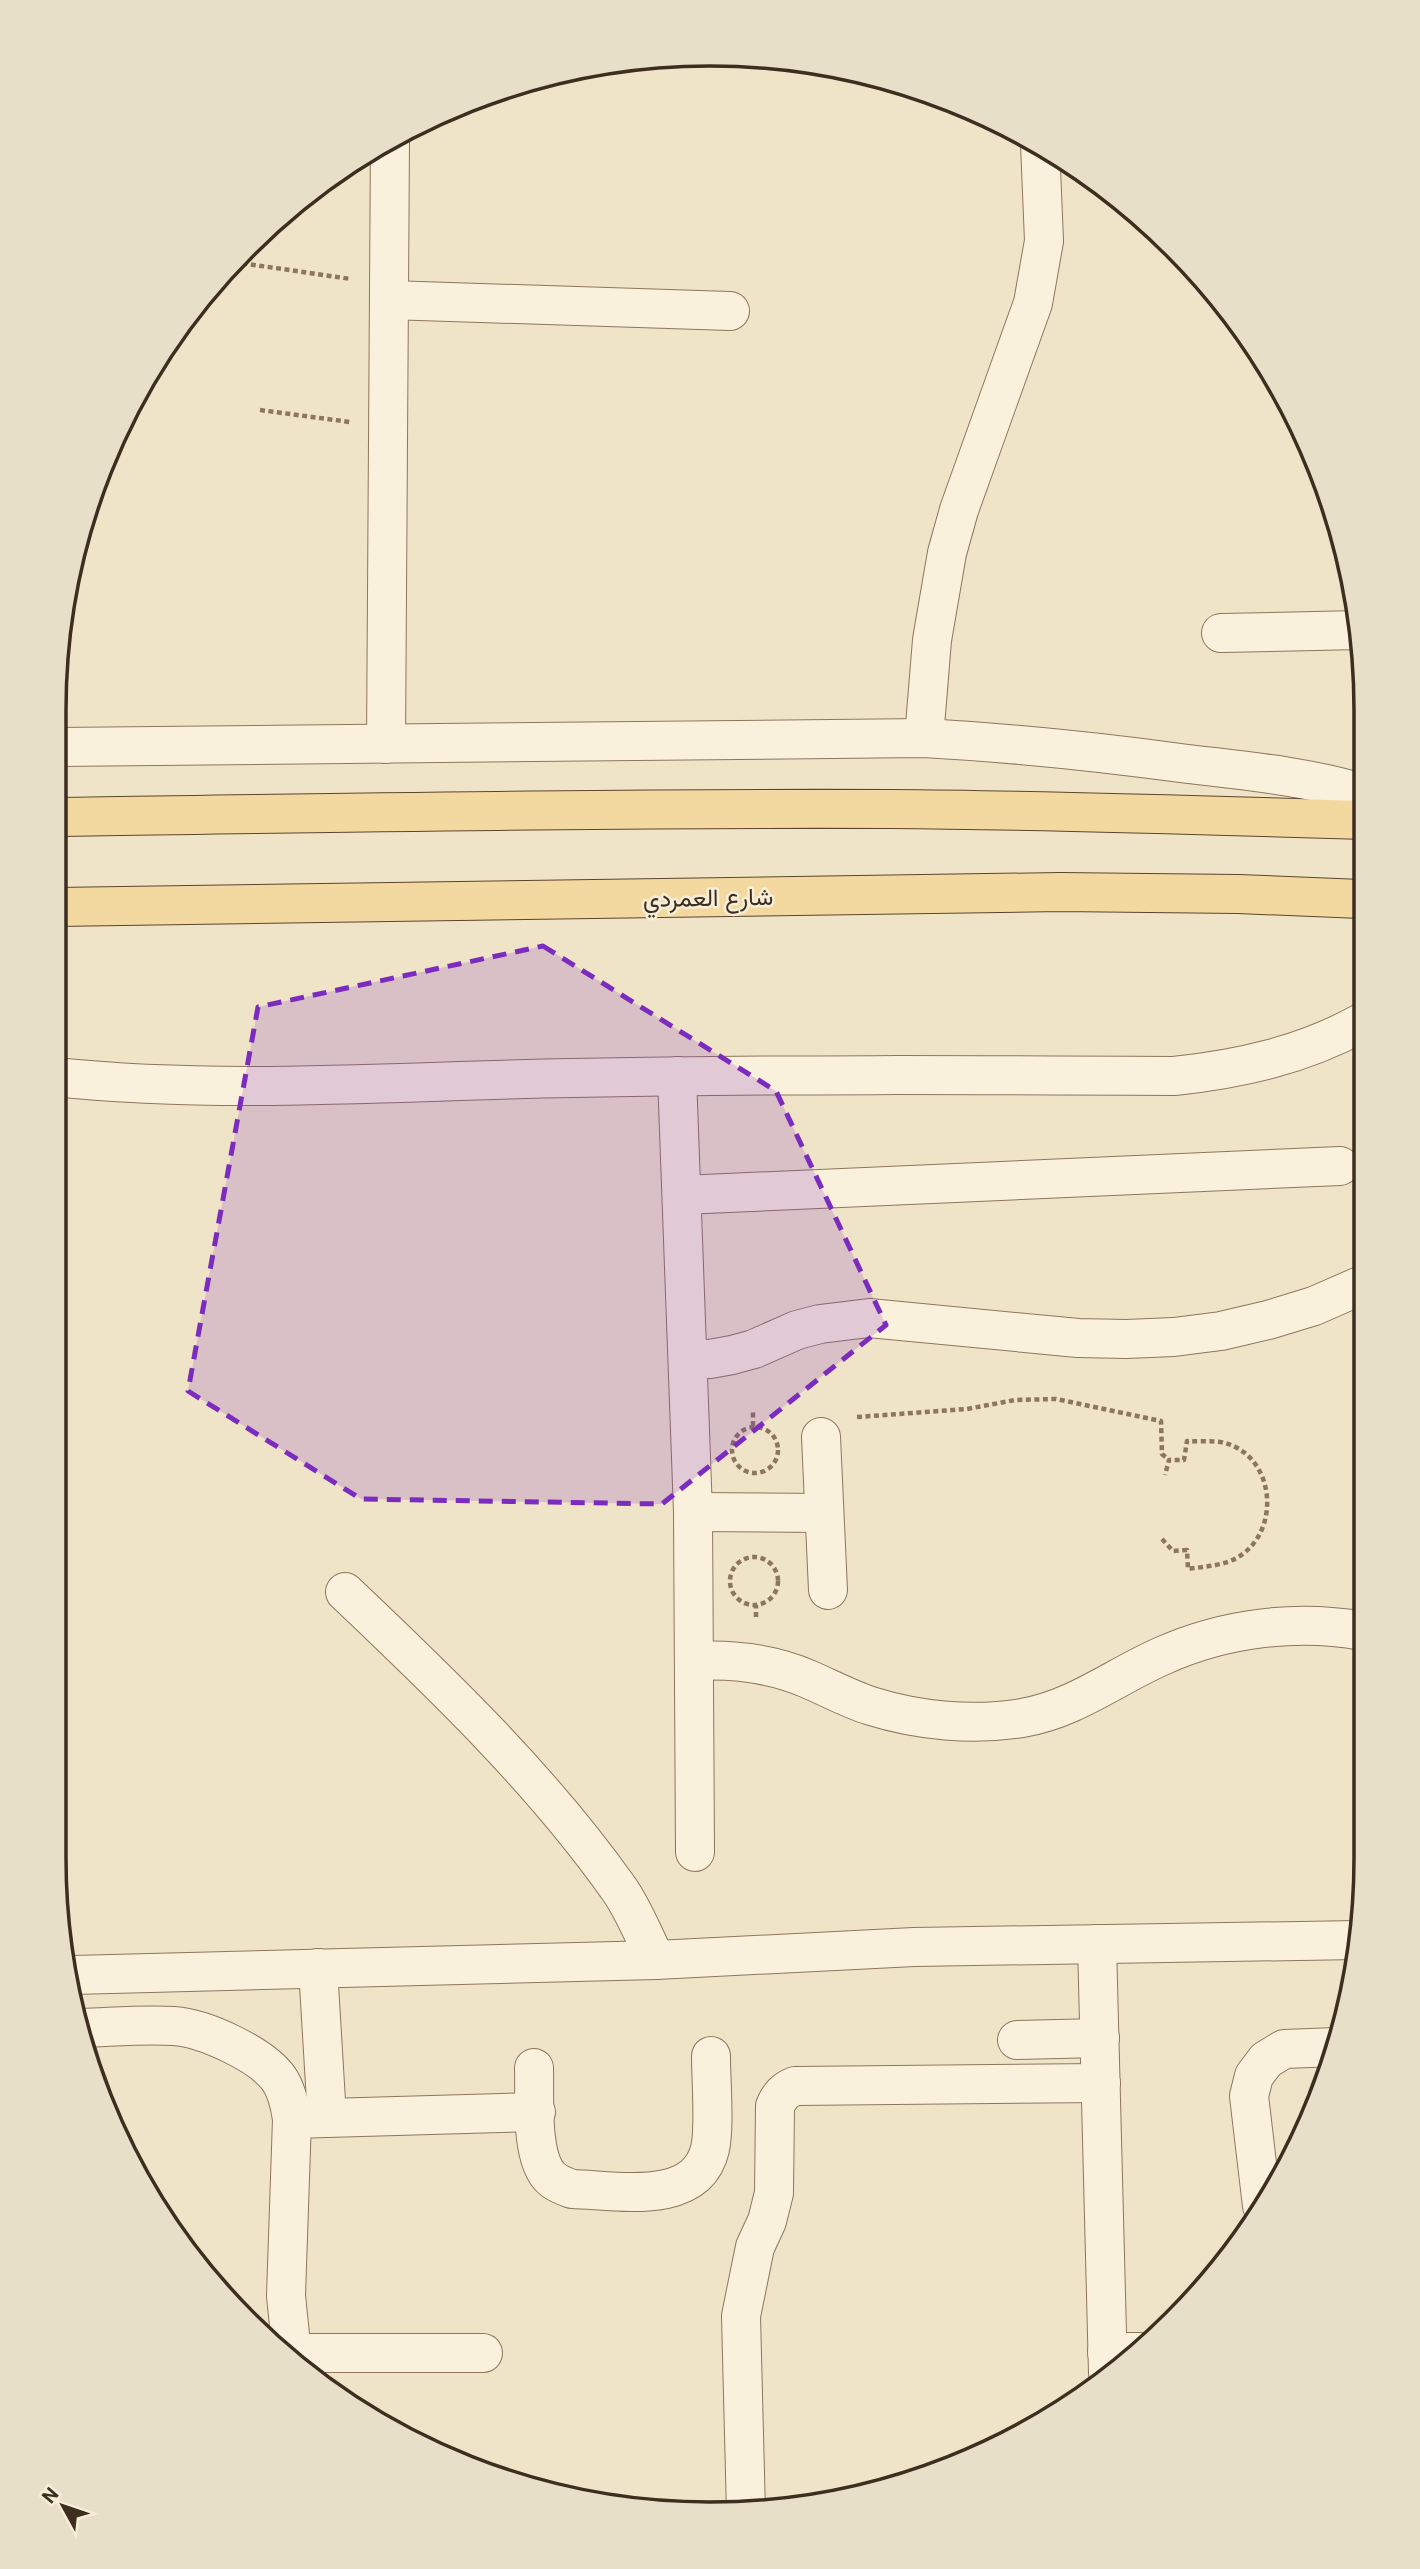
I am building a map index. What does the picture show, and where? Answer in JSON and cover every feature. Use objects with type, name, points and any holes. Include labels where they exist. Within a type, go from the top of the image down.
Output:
[{"type":"main road","points":[[66,817],[547,810],[890,809],[1115,812],[1354,820]]},
{"type":"main road","name":"شارع العمردي","points":[[66,907],[1060,891],[1354,899]]},
{"type":"street","points":[[386,744],[390,152]]},
{"type":"street","points":[[924,738],[932,640],[947,553],[959,510],[1033,303],[1040,272],[1044,241],[1041,158]]},
{"type":"street","points":[[389,292],[730,311]]},
{"type":"street","points":[[1221,633],[1348,629]]},
{"type":"street","points":[[66,747],[924,738],[1120,754],[1295,778],[1354,791]]},
{"type":"street","points":[[66,1078],[167,1086],[253,1088],[677,1076],[1174,1076],[1261,1062],[1304,1049],[1354,1027]]},
{"type":"street","points":[[677,1076],[693,1512],[695,1852]]},
{"type":"street","points":[[682,1195],[1340,1166]]},
{"type":"street","points":[[688,1358],[710,1359],[732,1355],[754,1349],[797,1330],[820,1324],[869,1318],[1078,1338],[1174,1337],[1221,1331],[1268,1320],[1314,1306],[1354,1289]]},
{"type":"street","points":[[821,1437],[828,1590]]},
{"type":"street","points":[[693,1512],[824,1513]]},
{"type":"street","points":[[345,1592],[481,1726],[557,1811],[620,1891],[656,1960]]},
{"type":"street","points":[[694,1661],[723,1659],[780,1669],[870,1706],[909,1716],[948,1721],[988,1721],[1022,1718],[1054,1711],[1084,1699],[1161,1656],[1219,1636],[1278,1626],[1339,1626],[1354,1629]]},
{"type":"street","points":[[77,1975],[656,1960],[914,1947],[1348,1940]]},
{"type":"street","points":[[1097,1944],[1101,2083],[1119,2356]]},
{"type":"street","points":[[291,2348],[286,2296],[310,2119],[318,1968]]},
{"type":"street","points":[[89,2028],[175,2026],[194,2029],[235,2046],[257,2059],[278,2077],[289,2098],[310,2119],[536,2112]]},
{"type":"street","points":[[1017,2040],[1100,2038]]},
{"type":"street","points":[[1260,2192],[1249,2096],[1254,2076],[1266,2060],[1284,2049],[1325,2048]]},
{"type":"street","points":[[534,2068],[538,2151],[549,2176],[560,2185],[572,2189],[658,2191],[687,2183],[706,2161],[711,2146],[711,2056]]},
{"type":"street","points":[[746,2501],[741,2316],[755,2247],[767,2221],[774,2193],[775,2106],[779,2097],[795,2086],[1101,2083]]},
{"type":"street","points":[[298,2353],[483,2353]]},
{"type":"path","points":[[246,264],[389,292]]},
{"type":"path","points":[[260,410],[388,428]]},
{"type":"path","points":[[821,1437],[835,1425],[853,1418],[967,1409],[1015,1400],[1056,1399],[1161,1421],[1162,1454],[1169,1460],[1184,1460],[1187,1441],[1225,1443],[1245,1454],[1260,1471],[1268,1492],[1268,1515],[1259,1536],[1244,1553],[1224,1564],[1188,1569],[1187,1550],[1173,1550],[1162,1539]]},
{"type":"path","points":[[753,1409],[753,1426]]},
{"type":"path","points":[[753,1426],[765,1429],[775,1437],[778,1448],[775,1460],[767,1469],[755,1473],[744,1471],[735,1462],[731,1450],[734,1439],[742,1430],[753,1426]]},
{"type":"path","points":[[1165,1475],[1169,1460]]},
{"type":"path","points":[[746,1558],[766,1559],[774,1566],[779,1576],[779,1586],[774,1595],[766,1602],[756,1605],[738,1599],[732,1591],[732,1571],[746,1558]]},
{"type":"path","points":[[756,1605],[756,1618]]},
{"type":"highlighted area","points":[[543,946],[776,1091],[886,1325],[662,1504],[361,1499],[188,1391],[258,1007]]}]
